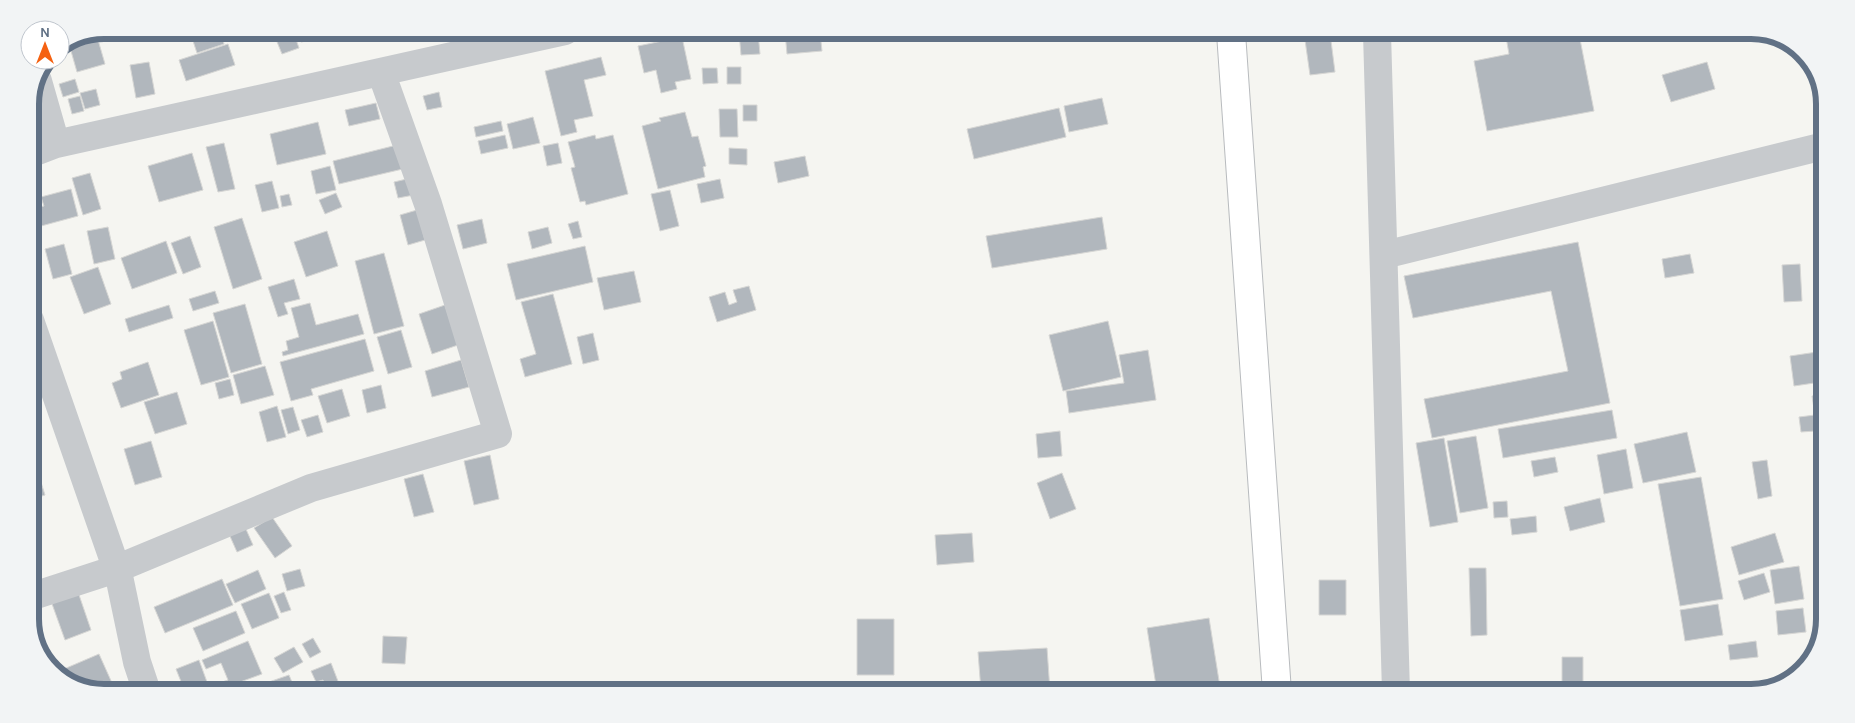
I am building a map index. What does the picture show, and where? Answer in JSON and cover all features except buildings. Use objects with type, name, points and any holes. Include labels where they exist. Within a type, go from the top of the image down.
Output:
[{"type":"highway","points":[[1230,39],[1276,684]]},
{"type":"street","points":[[39,151],[56,144],[529,39]]},
{"type":"street","points":[[1377,39],[1396,684]]},
{"type":"street","points":[[39,594],[116,569],[311,488],[498,434],[428,204],[382,72]]},
{"type":"street","points":[[40,90],[56,144]]},
{"type":"street","points":[[1384,255],[1816,148]]},
{"type":"street","points":[[39,346],[116,569],[137,662],[144,684]]}]
